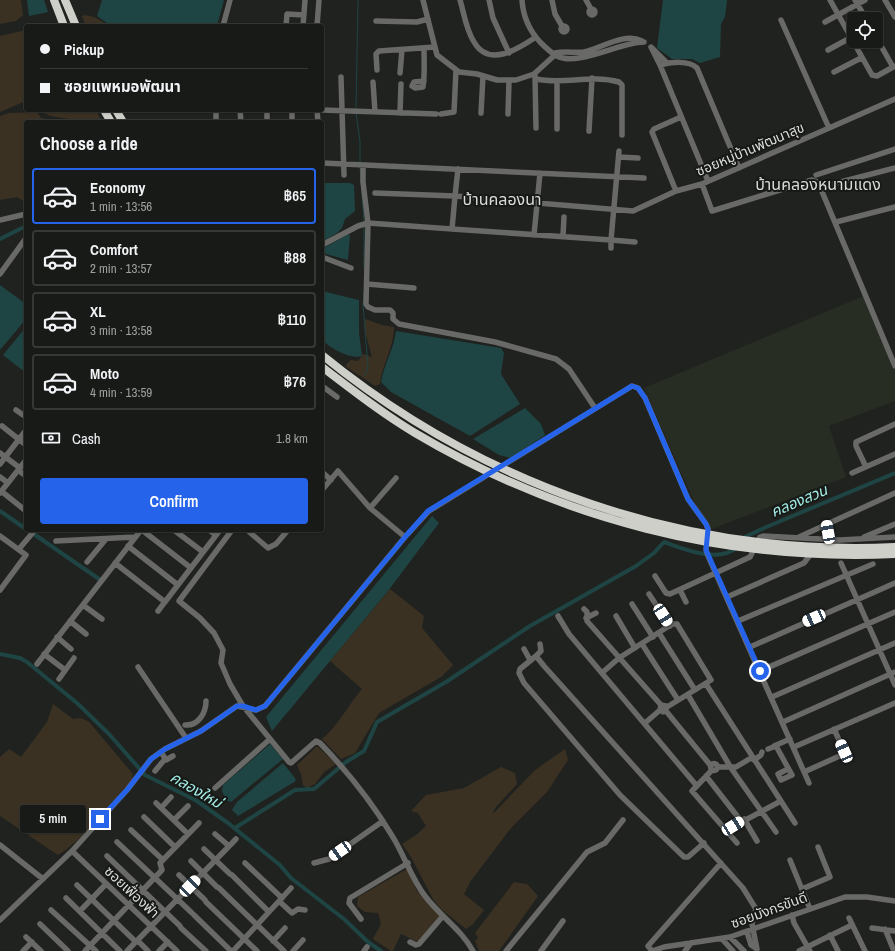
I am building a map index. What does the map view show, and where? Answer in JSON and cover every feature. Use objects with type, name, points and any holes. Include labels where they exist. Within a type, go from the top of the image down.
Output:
[{"type":"highway","points":[[54,0],[63,24]]},
{"type":"highway","points":[[65,0],[75,24]]},
{"type":"highway","points":[[324,357],[391,407],[460,449],[554,492],[664,525],[729,538],[819,546],[895,547]]},
{"type":"highway","points":[[324,369],[361,397],[414,432],[453,455],[520,488],[586,512],[660,533],[730,547],[820,555],[895,554]]},
{"type":"street","points":[[224,24],[230,0]]},
{"type":"street","points":[[303,24],[305,0]]},
{"type":"street","points":[[317,24],[319,0]]},
{"type":"street","points":[[423,0],[437,55],[456,70],[509,81],[536,76],[557,81],[592,78],[608,79],[621,83],[622,135]]},
{"type":"street","points":[[460,0],[475,43],[487,53],[499,55],[509,53],[522,47],[536,37]]},
{"type":"street","points":[[489,0],[493,18],[509,53]]},
{"type":"street","points":[[522,0],[525,17],[529,28],[545,47],[554,53],[589,51],[627,38],[636,38],[651,47],[667,63]]},
{"type":"street","points":[[552,0],[555,14],[562,26]]},
{"type":"street","points":[[586,0],[590,9]]},
{"type":"street","points":[[830,0],[847,32]]},
{"type":"street","points":[[825,22],[856,2],[865,0]]},
{"type":"street","points":[[885,0],[895,17]]},
{"type":"street","points":[[856,2],[862,12]]},
{"type":"street","points":[[286,24],[287,14],[304,15]]},
{"type":"street","points":[[376,21],[418,22],[428,19]]},
{"type":"street","points":[[781,20],[829,128]]},
{"type":"street","points":[[828,50],[847,40]]},
{"type":"street","points":[[376,70],[376,54],[382,50],[435,47]]},
{"type":"street","points":[[651,47],[660,65],[708,181]]},
{"type":"street","points":[[424,48],[424,81]]},
{"type":"street","points":[[856,48],[873,76],[894,66],[883,48]]},
{"type":"street","points":[[400,73],[402,50]]},
{"type":"street","points":[[536,128],[536,76],[554,53]]},
{"type":"street","points":[[834,72],[862,58]]},
{"type":"street","points":[[660,65],[667,63],[690,64],[697,68],[739,168]]},
{"type":"street","points":[[324,110],[439,114],[454,112],[456,70]]},
{"type":"street","points":[[481,112],[483,76]]},
{"type":"street","points":[[341,77],[344,175]]},
{"type":"street","points":[[589,131],[592,78]]},
{"type":"street","points":[[508,114],[509,81]]},
{"type":"street","points":[[557,81],[557,129]]},
{"type":"street","points":[[373,82],[375,112]]},
{"type":"street","points":[[400,113],[401,84]]},
{"type":"street","name":"ซอยหมู่บ้านพัฒนาสุข","points":[[375,193],[455,196],[637,210],[676,191],[702,184],[895,99]]},
{"type":"street","points":[[676,191],[652,132],[654,129],[681,117]]},
{"type":"street","points":[[816,175],[895,149]]},
{"type":"street","points":[[610,248],[619,154],[638,158]]},
{"type":"street","points":[[324,163],[644,178]]},
{"type":"street","points":[[361,166],[368,223],[366,304],[368,307],[375,310],[390,310],[393,313],[393,319],[399,324],[495,342],[560,360],[570,369],[595,408]]},
{"type":"street","points":[[821,187],[895,168]]},
{"type":"street","points":[[452,230],[458,169]]},
{"type":"street","points":[[534,235],[540,173]]},
{"type":"street","points":[[702,184],[712,212],[812,180],[818,182],[895,366]]},
{"type":"street","points":[[836,222],[895,207]]},
{"type":"street","points":[[0,220],[24,214]]},
{"type":"street","points":[[563,236],[564,217]]},
{"type":"street","points":[[324,244],[358,226],[368,223],[635,242]]},
{"type":"street","points":[[0,274],[24,241]]},
{"type":"street","points":[[324,257],[351,268]]},
{"type":"street","points":[[367,284],[414,288]]},
{"type":"street","points":[[0,920],[72,851],[151,759],[160,752],[201,731],[237,706],[243,706],[256,710],[262,709],[428,511],[632,386],[638,388],[645,398],[688,499],[706,524],[708,529],[707,553],[750,647],[809,783]]},
{"type":"street","points":[[324,387],[337,397]]},
{"type":"street","points":[[16,410],[24,416]]},
{"type":"street","points":[[866,467],[856,446],[856,442],[895,424]]},
{"type":"street","points":[[2,426],[24,443]]},
{"type":"street","points":[[0,464],[2,455],[24,433]]},
{"type":"street","points":[[852,473],[895,454]]},
{"type":"street","points":[[2,455],[24,474]]},
{"type":"street","points":[[24,463],[1,492],[24,509]]},
{"type":"street","points":[[324,488],[338,471],[370,508],[405,537]]},
{"type":"street","points":[[324,474],[331,480]]},
{"type":"street","points":[[0,477],[8,483]]},
{"type":"street","points":[[370,508],[396,478]]},
{"type":"street","points":[[799,537],[895,493]]},
{"type":"street","points":[[827,524],[830,540]]},
{"type":"street","points":[[860,539],[895,524]]},
{"type":"street","points":[[19,549],[33,532]]},
{"type":"street","points":[[37,664],[139,532]]},
{"type":"street","points":[[144,532],[191,568]]},
{"type":"street","points":[[177,532],[204,552]]},
{"type":"street","points":[[211,532],[216,536]]},
{"type":"street","points":[[158,611],[219,532]]},
{"type":"street","points":[[230,532],[179,600],[209,627],[224,652],[221,659],[223,670],[243,706],[290,763],[317,741],[337,761],[365,795],[383,822],[408,863],[424,895],[465,937],[473,951]]},
{"type":"street","points":[[249,532],[268,548],[276,544],[286,532]]},
{"type":"street","points":[[0,536],[26,555],[0,590]]},
{"type":"street","points":[[655,576],[668,594],[680,590],[752,556],[761,536],[799,537],[830,540],[895,537]]},
{"type":"street","points":[[56,541],[135,537]]},
{"type":"street","points":[[87,562],[106,539]]},
{"type":"street","points":[[727,597],[804,563],[821,539]]},
{"type":"street","points":[[128,546],[178,585]]},
{"type":"street","points":[[115,563],[165,602]]},
{"type":"street","points":[[841,564],[879,649],[893,673],[895,685]]},
{"type":"street","points":[[738,621],[872,564]]},
{"type":"street","points":[[750,647],[895,583]]},
{"type":"street","points":[[680,590],[686,602]]},
{"type":"street","points":[[649,594],[670,626]]},
{"type":"street","points":[[83,604],[102,619]]},
{"type":"street","points":[[632,604],[653,637]]},
{"type":"street","points":[[584,609],[588,613],[586,618]]},
{"type":"street","points":[[760,671],[895,612]]},
{"type":"street","points":[[586,618],[596,613]]},
{"type":"street","points":[[558,616],[569,634],[645,722],[696,785]]},
{"type":"street","points":[[616,616],[636,648]]},
{"type":"street","points":[[586,618],[714,768]]},
{"type":"street","points":[[70,621],[86,634]]},
{"type":"street","points":[[602,672],[619,658],[675,623],[679,626],[709,674],[711,680],[688,695],[663,708],[645,722]]},
{"type":"street","points":[[659,633],[695,690]]},
{"type":"street","points":[[57,638],[71,649]]},
{"type":"street","points":[[772,697],[895,643]]},
{"type":"street","points":[[540,644],[542,649],[519,673],[524,683],[620,795],[684,857],[688,858],[704,843]]},
{"type":"street","points":[[642,644],[678,700]]},
{"type":"street","points":[[524,649],[530,660]]},
{"type":"street","points":[[44,654],[65,670]]},
{"type":"street","points":[[536,656],[743,888],[756,909],[753,918],[753,930],[759,950]]},
{"type":"street","points":[[58,679],[74,658]]},
{"type":"street","points":[[138,667],[186,738]]},
{"type":"street","points":[[783,722],[893,673]]},
{"type":"street","points":[[706,684],[779,802],[794,823]]},
{"type":"street","points":[[688,695],[732,768],[776,832]]},
{"type":"street","points":[[193,735],[187,725],[204,714],[206,701]]},
{"type":"street","points":[[794,747],[895,702]]},
{"type":"street","points":[[804,772],[844,754],[834,730]]},
{"type":"street","points":[[215,788],[270,739]]},
{"type":"street","points":[[737,844],[693,793],[692,789],[714,768],[732,768],[740,765],[761,755],[762,752],[790,739]]},
{"type":"street","points":[[768,749],[776,746],[788,769]]},
{"type":"street","points":[[160,752],[165,759]]},
{"type":"street","points":[[155,771],[165,759],[168,760],[173,756]]},
{"type":"street","points":[[706,776],[743,820],[757,841]]},
{"type":"street","points":[[161,808],[171,797]]},
{"type":"street","points":[[725,830],[779,802]]},
{"type":"street","points":[[156,803],[188,834]]},
{"type":"street","points":[[174,820],[188,806]]},
{"type":"street","points":[[144,817],[175,847]]},
{"type":"street","points":[[506,951],[587,852],[605,843],[623,820]]},
{"type":"street","points":[[314,864],[329,859],[383,822]]},
{"type":"street","points":[[85,951],[155,878],[162,870],[160,863],[199,823]]},
{"type":"street","points":[[131,830],[163,860]]},
{"type":"street","points":[[215,834],[229,846]]},
{"type":"street","points":[[127,951],[138,942],[151,926],[236,839]]},
{"type":"street","points":[[117,842],[232,951],[291,888]]},
{"type":"street","points":[[0,845],[43,879]]},
{"type":"street","points":[[802,889],[830,877],[818,847]]},
{"type":"street","points":[[204,849],[269,912]]},
{"type":"street","name":"ซอยเฟื่องฟ้า","points":[[72,851],[177,951]]},
{"type":"street","points":[[107,856],[206,951]]},
{"type":"street","points":[[790,860],[810,909]]},
{"type":"street","points":[[191,861],[284,951]]},
{"type":"street","points":[[361,919],[349,902],[350,898],[408,863]]},
{"type":"street","points":[[652,951],[648,946],[722,863]]},
{"type":"street","points":[[245,864],[292,913],[298,909],[305,910]]},
{"type":"street","points":[[179,875],[257,951]]},
{"type":"street","points":[[77,884],[148,951]]},
{"type":"street","points":[[80,912],[106,884]]},
{"type":"street","name":"ซอยมังกรขันดี","points":[[652,951],[664,947],[730,938],[793,918],[810,909],[845,897],[867,897],[895,901]]},
{"type":"street","points":[[66,898],[120,951]]},
{"type":"street","points":[[51,910],[96,951]]},
{"type":"street","points":[[410,942],[416,945],[420,944],[444,916]]},
{"type":"street","points":[[740,921],[753,918]]},
{"type":"street","points":[[793,918],[794,923],[809,949]]},
{"type":"street","points":[[849,918],[865,951]]},
{"type":"street","points":[[542,951],[562,921]]},
{"type":"street","points":[[40,924],[68,951]]},
{"type":"street","points":[[799,951],[809,949],[830,935],[852,925]]},
{"type":"street","points":[[273,941],[285,928]]},
{"type":"street","points":[[872,928],[895,931]]},
{"type":"street","points":[[885,929],[894,951]]},
{"type":"street","points":[[747,932],[751,945],[759,950]]},
{"type":"street","points":[[830,935],[838,951]]},
{"type":"street","points":[[26,937],[41,951]]},
{"type":"street","points":[[730,938],[741,950]]},
{"type":"street","points":[[722,939],[733,951]]},
{"type":"street","points":[[293,951],[303,940]]},
{"type":"street","points":[[22,951],[32,942]]},
{"type":"street","points":[[159,951],[168,942]]},
{"type":"street","points":[[685,951],[691,943]]},
{"type":"shaded area","points":[[0,0],[21,0],[23,15],[16,21],[0,24]]},
{"type":"shaded area","points":[[85,15],[94,17],[106,24],[85,24],[82,16]]},
{"type":"shaded area","points":[[24,30],[24,102],[0,112],[0,36]]},
{"type":"shaded area","points":[[37,112],[41,118],[53,120],[24,120],[24,202],[17,197],[0,200],[0,116],[9,113]]},
{"type":"shaded area","points":[[42,112],[97,112],[101,120],[71,120],[50,116]]},
{"type":"shaded area","points":[[866,295],[895,364],[895,401],[829,426],[846,477],[707,531],[644,388]]},
{"type":"shaded area","points":[[365,319],[382,325],[394,327],[392,342],[380,384],[375,386],[345,366],[351,360],[358,361],[363,354],[372,357],[365,331]]},
{"type":"shaded area","points":[[390,589],[424,616],[422,628],[453,665],[441,677],[379,713],[355,753],[341,759],[322,739],[338,722],[362,689],[330,661]]},
{"type":"shaded area","points":[[53,704],[73,719],[81,718],[89,722],[133,774],[132,780],[87,831],[77,841],[58,855],[0,816],[0,757],[9,749],[21,757],[47,722]]},
{"type":"shaded area","points":[[317,746],[336,764],[324,772],[315,784],[307,788],[303,785],[301,774],[297,765]]},
{"type":"shaded area","points":[[565,749],[568,760],[547,792],[511,828],[470,882],[464,894],[484,910],[473,924],[466,929],[441,909],[433,899],[411,857],[402,844],[426,826],[418,813],[411,811],[426,795],[464,788],[501,767],[515,773],[517,784],[495,808],[493,814],[535,770]]},
{"type":"shaded area","points":[[407,869],[417,891],[441,914],[433,928],[418,942],[401,934],[393,951],[391,951],[373,939],[381,924],[378,913],[365,912],[357,906],[358,897]]},
{"type":"shaded area","points":[[514,882],[527,884],[538,896],[499,951],[479,951],[475,941],[478,938],[475,933]]},
{"type":"water","points":[[27,0],[44,0],[48,12],[29,16]]},
{"type":"water","points":[[102,0],[224,0],[218,24],[108,24],[97,16]]},
{"type":"water","points":[[663,0],[727,0],[725,17],[721,24],[720,57],[700,63],[692,59],[672,59],[657,48]]},
{"type":"water","points":[[324,183],[350,183],[354,185],[355,211],[345,219],[342,228],[324,241]]},
{"type":"water","points":[[347,235],[350,235],[348,260],[324,254],[324,248]]},
{"type":"water","points":[[0,285],[24,303],[24,321],[0,350]]},
{"type":"water","points":[[324,291],[359,300],[359,333],[362,356],[357,357],[347,355],[324,342]]},
{"type":"water","points":[[24,329],[24,371],[3,355]]},
{"type":"water","points":[[396,331],[501,348],[504,353],[501,374],[520,404],[470,436],[391,392],[381,382]]},
{"type":"water","points":[[525,408],[541,424],[545,435],[511,458],[499,455],[473,439]]},
{"type":"water","points":[[432,516],[439,523],[388,591],[272,731],[266,717]]},
{"type":"water","points":[[270,744],[283,759],[231,802],[226,800],[222,791],[223,785]]},
{"type":"water","points":[[283,763],[296,781],[238,816],[232,810],[237,802]]},
{"type":"waterway","points":[[356,109],[358,0]]},
{"type":"waterway","points":[[356,113],[360,141],[360,163]]},
{"type":"waterway","points":[[360,166],[364,221]]},
{"type":"waterway","points":[[364,226],[364,267]]},
{"type":"waterway","points":[[0,239],[24,227]]},
{"type":"waterway","points":[[364,292],[363,305],[368,367],[365,375]]},
{"type":"waterway","name":"คลองสวน","points":[[742,540],[764,528],[895,473]]},
{"type":"waterway","points":[[0,511],[24,528]]},
{"type":"waterway","points":[[31,532],[99,579]]},
{"type":"waterway","points":[[235,828],[295,790],[314,789],[346,762],[364,751],[377,722],[446,682],[530,626],[636,566],[654,553],[664,542],[701,554],[711,555],[730,552],[737,547]]},
{"type":"waterway","name":"คลองใหม่","points":[[0,654],[20,658],[27,662],[77,703],[109,734],[145,775],[197,801],[228,823],[280,865],[291,878],[344,919],[368,942],[381,951]]},
{"type":"district","name":"บ้านคลองหนามแดง","points":[[818,184]]},
{"type":"district","name":"บ้านคลองนา","points":[[502,199]]},
{"type":"route","points":[[100,819],[127,790],[151,759],[156,755],[201,731],[239,705],[256,710],[262,709],[428,511],[632,386],[636,386],[645,398],[688,499],[706,524],[708,529],[706,550],[760,671]]}]
